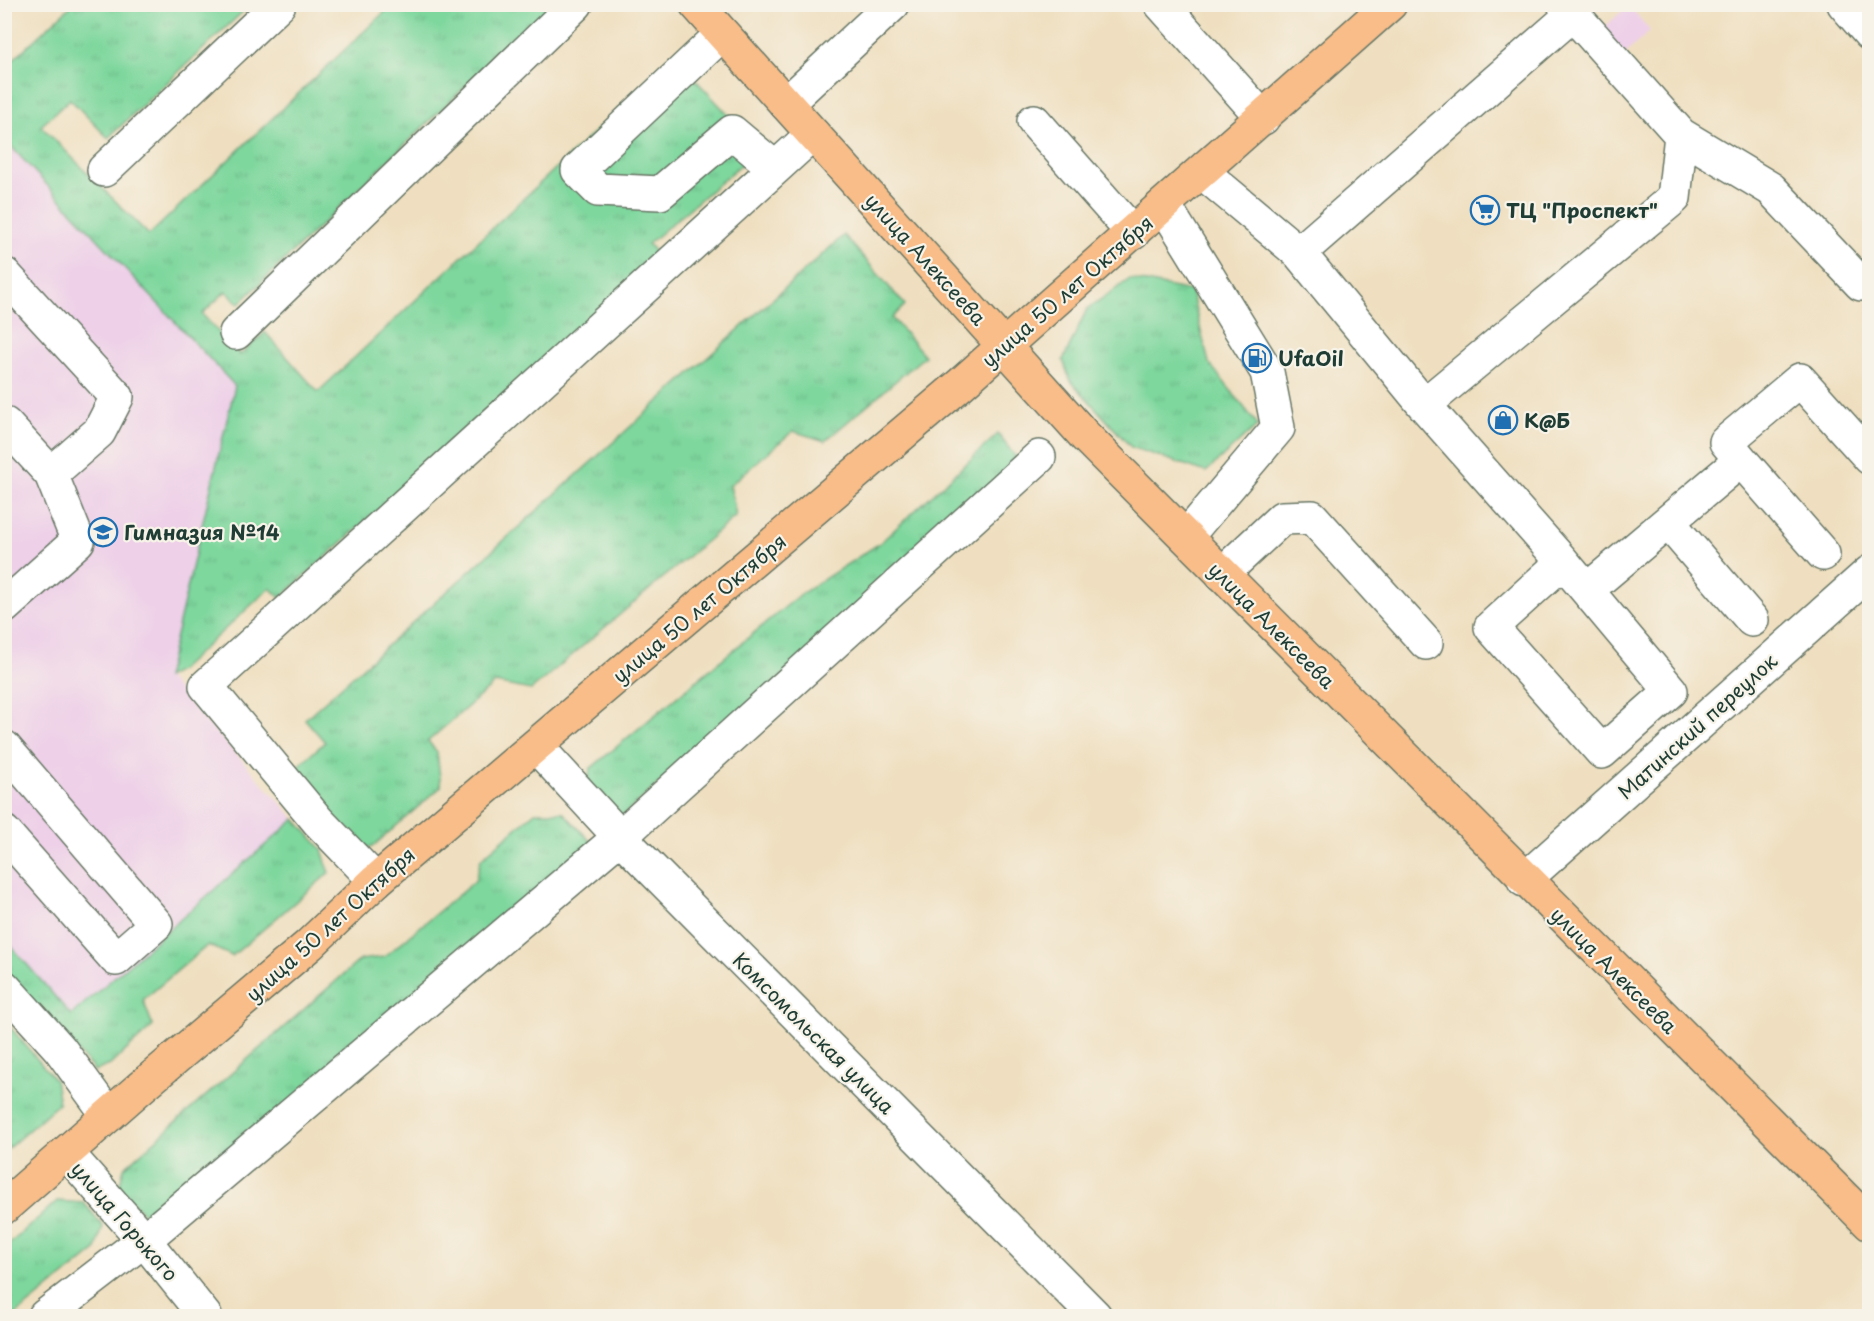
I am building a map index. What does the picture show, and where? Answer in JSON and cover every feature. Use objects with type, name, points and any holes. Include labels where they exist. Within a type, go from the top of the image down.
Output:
[{"type":"main road","name":"улица Алексеева","points":[[696,4],[1005,345],[1077,428],[1524,880],[1869,1224]]},
{"type":"main road","name":"улица 50 лет Октября","points":[[4,1207],[108,1115],[309,945],[376,881],[537,747],[1005,345],[1390,4]]},
{"type":"street","points":[[104,170],[279,4]]},
{"type":"street","points":[[236,333],[576,4]]},
{"type":"street","points":[[786,104],[893,4]]},
{"type":"street","points":[[1161,4],[1263,118]]},
{"type":"street","points":[[1844,4],[1869,34]]},
{"type":"street","points":[[1299,254],[1568,9],[1681,135],[1771,189],[1861,284]]},
{"type":"street","points":[[722,34],[578,170],[598,190],[660,192],[732,132],[775,168]]},
{"type":"street","points":[[1034,121],[1133,233]]},
{"type":"street","points":[[376,881],[318,821],[206,686],[813,134]]},
{"type":"street","points":[[1424,405],[1674,198],[1681,135]]},
{"type":"street","points":[[1202,172],[1299,254],[1424,405],[1563,561],[1671,691],[1602,752],[1491,627],[1563,561]]},
{"type":"street","points":[[1164,205],[1267,372],[1278,428],[1186,537]]},
{"type":"street","points":[[4,274],[117,397],[99,432],[51,474]]},
{"type":"street","points":[[1823,554],[1726,442],[1800,380],[1869,458]]},
{"type":"street","points":[[4,607],[78,541],[51,474],[5,424]]},
{"type":"street","points":[[45,1317],[144,1240],[620,837],[1039,457]]},
{"type":"street","points":[[1587,590],[1741,460]]},
{"type":"street","points":[[1222,574],[1282,518],[1312,517],[1426,643]]},
{"type":"street","points":[[1668,522],[1752,620]]},
{"type":"street","name":"Матинский переулок","points":[[1524,880],[1869,572]]},
{"type":"street","points":[[4,747],[156,924],[116,959],[4,832]]},
{"type":"street","name":"Комсомольская улица","points":[[537,747],[620,837],[1095,1317]]},
{"type":"street","points":[[4,987],[60,1049],[108,1115]]},
{"type":"street","name":"улица Горького","points":[[67,1153],[144,1240],[205,1317]]},
{"type":"shaded area","points":[[1629,5],[1650,31],[1623,56],[1601,30]]},
{"type":"shaded area","name":"Гимназия №14","points":[[4,140],[235,386],[167,678],[295,819],[71,1015],[5,939]]},
{"type":"green space","points":[[72,5],[250,5],[108,138],[70,99],[41,126],[149,235],[392,5],[550,5],[239,304],[226,291],[202,314],[240,355],[265,332],[318,392],[658,72],[691,75],[757,145],[751,156],[648,244],[660,257],[280,598],[270,588],[179,671],[166,678],[235,386],[5,140],[5,67]]},
{"type":"green space","points":[[844,235],[905,305],[892,318],[925,356],[825,441],[793,431],[730,485],[736,516],[531,690],[495,683],[428,741],[437,752],[441,787],[372,847],[358,851],[290,773],[325,742],[305,719]]},
{"type":"green space","points":[[1130,279],[1191,291],[1209,363],[1258,425],[1206,472],[1131,447],[1070,380],[1063,360],[1087,309]]},
{"type":"green space","points":[[998,434],[1022,465],[621,817],[587,789],[590,769],[801,594],[880,543]]},
{"type":"green space","points":[[535,812],[563,812],[595,846],[178,1206],[143,1213],[119,1187],[124,1168],[360,960],[384,957],[475,881],[481,859]]},
{"type":"green space","points":[[295,819],[322,849],[329,873],[232,956],[208,945],[143,1000],[153,1026],[110,1065],[95,1071],[5,972],[5,939],[71,1015]]},
{"type":"green space","points":[[5,1021],[55,1080],[59,1103],[5,1151]]},
{"type":"green space","points":[[57,1201],[84,1203],[103,1226],[96,1250],[14,1316],[5,1316],[5,1248]]},
{"type":"place","name":"ТЦ \"Проспект\"","points":[[1485,210]]},
{"type":"place","name":"UfaOil","points":[[1257,358]]},
{"type":"place","name":"К@Б","points":[[1503,420]]},
{"type":"place","name":"Гимназия №14","points":[[103,532]]}]
